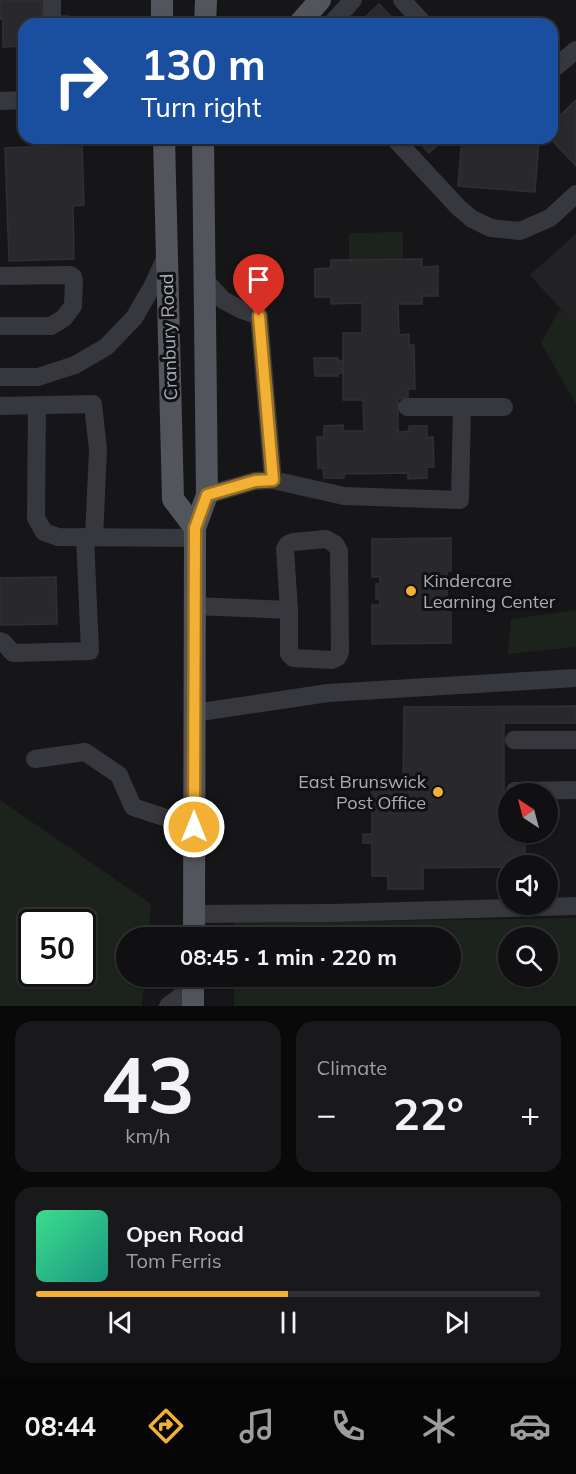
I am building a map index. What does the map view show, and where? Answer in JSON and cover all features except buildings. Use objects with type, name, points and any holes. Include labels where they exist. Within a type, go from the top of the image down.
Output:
[{"type":"main road","points":[[162,0],[162,18]]},
{"type":"main road","points":[[205,18],[206,0]]},
{"type":"main road","points":[[304,18],[320,0]]},
{"type":"main road","name":"Cranbury Road","points":[[164,144],[173,499],[195,533]]},
{"type":"main road","name":"Cranbury Road","points":[[194,927],[195,533],[207,495],[205,144]]},
{"type":"lane","points":[[336,18],[353,0]]},
{"type":"lane","points":[[402,0],[418,18]]},
{"type":"lane","points":[[558,65],[576,50]]},
{"type":"lane","points":[[0,100],[18,100]]},
{"type":"lane","points":[[400,144],[458,207],[472,219],[491,228],[520,231],[550,218],[576,194]]},
{"type":"lane","points":[[0,377],[38,377],[75,365],[106,347],[134,318],[166,256]]},
{"type":"lane","points":[[0,276],[70,275],[74,281],[73,306],[64,318],[51,326],[0,326]]},
{"type":"lane","points":[[204,279],[223,300],[259,316],[273,480]]},
{"type":"lane","points":[[0,405],[93,404],[98,450],[89,537],[90,651],[13,652],[0,641]]},
{"type":"lane","points":[[37,405],[36,518],[44,532],[58,537],[195,533]]},
{"type":"lane","points":[[406,407],[504,407]]},
{"type":"lane","points":[[207,495],[255,481],[273,480],[344,496],[460,500],[462,407]]},
{"type":"lane","points":[[326,539],[339,551],[340,652],[338,657],[332,660],[293,658],[289,654],[289,610],[285,549],[293,542],[326,539]]},
{"type":"lane","points":[[194,606],[289,610]]},
{"type":"lane","points":[[194,712],[328,693],[576,678]]},
{"type":"lane","points":[[514,740],[576,740]]},
{"type":"lane","points":[[35,759],[85,753],[119,775],[133,807],[194,827]]},
{"type":"lane","points":[[558,790],[576,790]]},
{"type":"lane","points":[[194,914],[332,913],[576,906]]},
{"type":"lane","points":[[168,1006],[193,990]]},
{"type":"shaded area","points":[[403,232],[403,259],[349,260],[349,233]]},
{"type":"shaded area","points":[[576,234],[576,326],[530,275]]},
{"type":"shaded area","points":[[560,309],[576,326],[576,404],[541,343]]},
{"type":"shaded area","points":[[576,610],[576,647],[508,654],[511,619]]},
{"type":"shaded area","points":[[0,800],[151,904],[149,927],[116,927],[116,987],[144,987],[142,1006],[0,1006]]},
{"type":"shaded area","points":[[576,918],[576,1006],[234,1006],[234,987],[461,987],[461,927],[234,927],[234,923]]},
{"type":"place","name":"Kindercare Learning Center","points":[[411,591]]},
{"type":"place","name":"East Brunswick Post Office","points":[[438,792]]},
{"type":"route","points":[[194,827],[195,528],[207,495],[255,481],[273,480],[259,316]]}]
